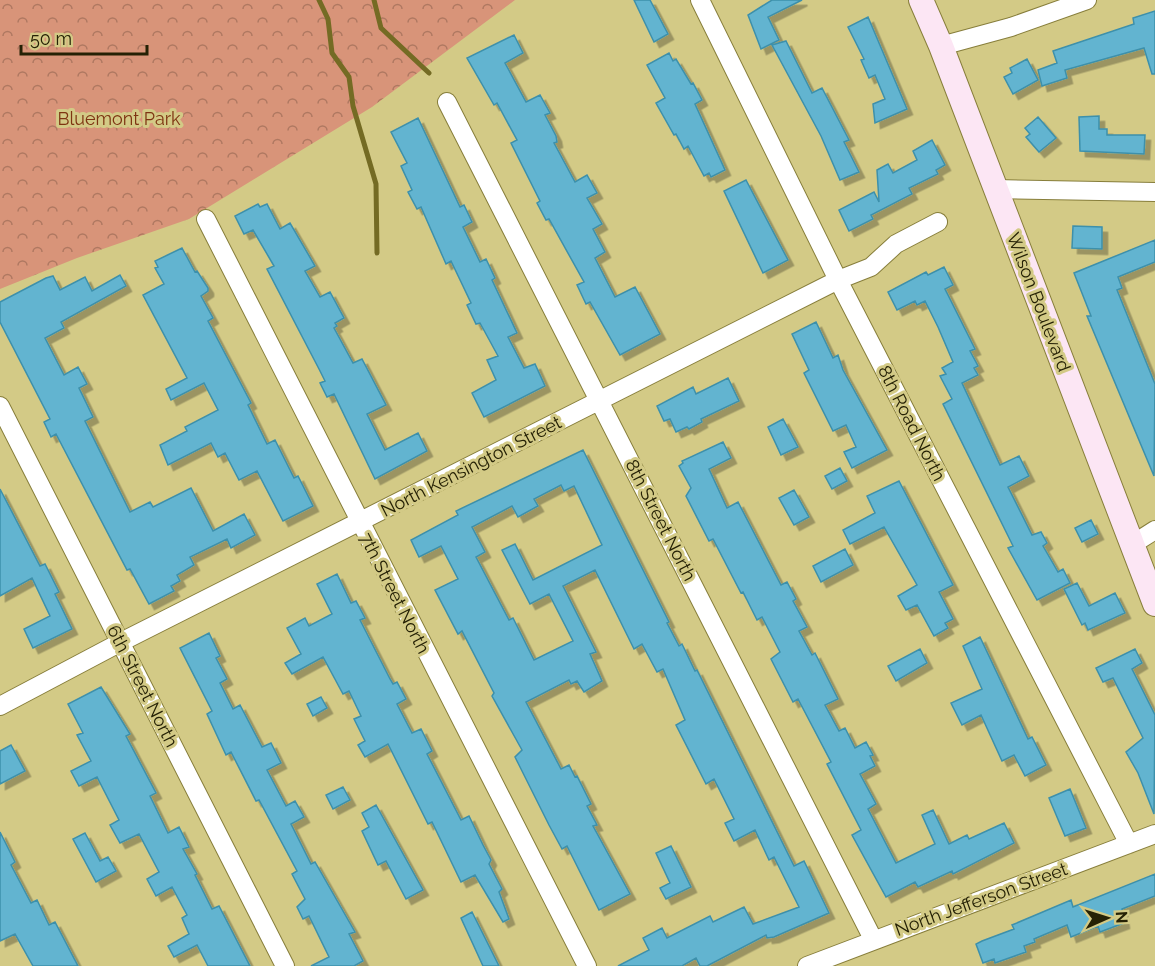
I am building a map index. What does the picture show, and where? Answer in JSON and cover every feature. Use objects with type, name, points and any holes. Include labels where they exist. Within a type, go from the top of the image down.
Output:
[{"type":"main road","name":"Wilson Boulevard","points":[[921,0],[941,46],[1155,604]]},
{"type":"street","name":"8th Road North","points":[[700,0],[838,280],[1129,844]]},
{"type":"street","points":[[941,46],[1011,27],[1087,0]]},
{"type":"street","name":"8th Street North","points":[[447,102],[873,939]]},
{"type":"street","points":[[995,189],[1155,192]]},
{"type":"street","name":"7th Street North","points":[[206,219],[359,524],[587,966]]},
{"type":"street","name":"North Kensington Street","points":[[0,706],[121,642],[359,524],[599,400],[838,280],[871,267],[896,244],[938,222]]},
{"type":"street","name":"6th Street North","points":[[0,406],[285,966]]},
{"type":"street","points":[[1133,544],[1155,530]]},
{"type":"street","name":"North Jefferson Street","points":[[807,966],[873,939],[1155,834]]},
{"type":"green space","name":"Bluemont Park","points":[[0,0],[515,0],[372,107],[189,219],[77,258],[0,289]]},
{"type":"building","points":[[634,0],[650,0],[668,34],[654,42]]},
{"type":"building","points":[[772,0],[802,0],[768,17],[779,40],[761,49],[748,15]]},
{"type":"building","points":[[1155,11],[1155,74],[1152,74],[1144,48],[1065,70],[1067,78],[1042,86],[1038,70],[1057,63],[1053,51],[1134,24],[1133,18]]},
{"type":"building","points":[[868,17],[907,109],[875,123],[873,104],[885,99],[875,75],[869,78],[861,60],[864,59],[848,27]]},
{"type":"building","points":[[514,35],[523,53],[505,63],[526,102],[540,95],[550,113],[545,115],[556,136],[557,142],[554,143],[575,182],[587,175],[597,193],[587,198],[602,224],[593,229],[605,252],[595,258],[615,297],[635,287],[660,334],[620,355],[590,302],[586,304],[577,285],[584,282],[549,219],[546,220],[537,203],[540,201],[511,143],[517,140],[497,103],[494,105],[467,58]]},
{"type":"building","points":[[786,41],[812,93],[822,88],[849,140],[844,142],[859,172],[840,180],[821,136],[772,45]]},
{"type":"building","points":[[669,53],[673,61],[676,59],[691,84],[693,83],[702,100],[695,104],[725,170],[711,177],[709,173],[704,176],[688,146],[684,149],[656,103],[665,98],[647,65]]},
{"type":"building","points":[[1027,59],[1038,80],[1013,94],[1004,77],[1012,73],[1010,68]]},
{"type":"building","points":[[1099,116],[1099,129],[1107,129],[1107,135],[1145,135],[1144,154],[1080,151],[1079,117]]},
{"type":"building","points":[[1038,117],[1056,138],[1039,152],[1026,137],[1030,134],[1025,128]]},
{"type":"building","points":[[418,118],[460,207],[464,205],[472,222],[463,227],[480,262],[486,259],[495,278],[492,280],[517,333],[508,337],[524,368],[535,364],[545,386],[484,417],[472,393],[496,380],[487,360],[498,356],[480,323],[476,324],[467,305],[471,303],[451,261],[446,264],[421,207],[417,209],[408,192],[412,190],[401,166],[407,163],[391,132]]},
{"type":"building","points":[[932,140],[945,165],[936,170],[938,174],[909,188],[912,194],[871,215],[873,219],[849,231],[839,210],[874,192],[879,202],[877,170],[888,164],[893,173],[917,160],[913,151]]},
{"type":"building","points":[[746,180],[788,260],[763,273],[724,191]]},
{"type":"building","points":[[258,204],[260,207],[267,204],[280,229],[290,223],[315,266],[305,271],[320,297],[330,292],[344,318],[335,323],[337,326],[334,328],[353,363],[362,359],[386,405],[367,414],[385,450],[418,433],[427,451],[375,479],[334,394],[327,397],[320,383],[325,381],[267,269],[274,266],[253,230],[244,234],[235,216]]},
{"type":"building","points":[[1073,226],[1102,227],[1102,249],[1072,248]]},
{"type":"building","points":[[1155,240],[1155,262],[1118,277],[1122,288],[1117,290],[1155,384],[1154,476],[1087,316],[1091,316],[1074,273]]},
{"type":"building","points":[[182,248],[195,272],[197,271],[208,288],[208,291],[201,296],[213,318],[208,321],[251,403],[248,405],[267,444],[275,440],[294,478],[298,476],[313,506],[283,521],[257,471],[239,480],[225,453],[218,457],[211,443],[168,465],[160,445],[187,431],[185,427],[218,410],[204,383],[171,400],[166,389],[187,378],[143,295],[164,284],[155,268],[158,267],[155,261]]},
{"type":"building","points":[[944,267],[953,285],[945,289],[975,349],[970,351],[978,366],[974,368],[978,375],[962,383],[1000,465],[1019,456],[1029,476],[1008,487],[1032,535],[1041,532],[1047,543],[1043,546],[1058,572],[1063,569],[1070,583],[1037,600],[1008,548],[1013,546],[943,404],[952,399],[940,376],[946,374],[942,368],[953,362],[938,327],[925,301],[917,305],[915,301],[897,310],[888,292],[926,272],[928,275]]},
{"type":"building","points":[[120,275],[126,286],[61,322],[64,328],[45,338],[64,375],[78,367],[87,384],[79,388],[93,417],[85,421],[130,512],[150,502],[153,507],[191,488],[213,531],[244,514],[255,535],[231,548],[227,539],[190,557],[194,565],[177,575],[180,581],[171,586],[174,591],[149,604],[130,569],[127,570],[56,434],[51,437],[44,422],[50,419],[0,322],[0,302],[46,278],[53,276],[60,290],[85,277],[92,291]]},
{"type":"building","points":[[816,322],[833,358],[838,355],[843,370],[887,450],[852,468],[844,452],[856,447],[846,425],[833,431],[804,373],[809,370],[792,334]]},
{"type":"building","points":[[728,378],[739,401],[701,419],[702,422],[689,429],[687,427],[676,432],[670,419],[664,421],[657,406],[693,387],[696,394]]},
{"type":"building","points":[[783,419],[798,447],[781,455],[768,427]]},
{"type":"building","points":[[723,442],[731,458],[709,469],[727,508],[738,502],[781,585],[787,582],[796,599],[793,601],[807,627],[799,631],[812,655],[815,653],[838,699],[825,705],[839,731],[845,728],[855,748],[866,742],[873,755],[870,756],[875,766],[860,774],[876,804],[868,809],[896,863],[935,844],[922,815],[933,810],[949,844],[967,835],[969,839],[1004,823],[1014,843],[953,874],[952,871],[918,887],[915,882],[886,897],[852,835],[861,830],[827,764],[831,762],[798,699],[793,702],[771,659],[780,652],[762,617],[757,620],[713,539],[709,541],[686,496],[691,488],[679,466],[683,463],[682,461]]},
{"type":"building","points":[[583,450],[669,622],[667,623],[679,646],[682,644],[695,671],[697,670],[794,866],[804,861],[829,913],[774,937],[767,938],[766,935],[707,966],[700,966],[696,958],[682,966],[618,966],[649,950],[643,938],[662,928],[667,938],[710,916],[713,922],[744,907],[753,924],[799,907],[774,857],[769,860],[755,830],[734,841],[725,823],[734,819],[714,779],[706,784],[676,725],[685,720],[663,669],[657,672],[642,644],[634,649],[595,570],[563,586],[596,652],[590,654],[602,681],[584,692],[577,681],[571,684],[569,680],[526,702],[561,769],[569,765],[575,777],[577,776],[591,804],[587,806],[597,825],[593,826],[630,894],[599,910],[567,846],[562,849],[549,825],[515,757],[522,750],[492,696],[494,693],[462,631],[458,634],[435,590],[458,579],[441,546],[419,557],[411,540],[458,515],[456,511]],"holes":[[[561,485],[564,491],[574,486],[602,545],[533,580],[515,544],[502,550],[530,604],[549,594],[573,641],[534,660],[513,618],[509,620],[476,557],[485,552],[472,527],[512,506],[518,517],[538,506],[534,499]]]},
{"type":"building","points":[[840,468],[847,481],[832,489],[825,476]]},
{"type":"building","points":[[899,481],[953,585],[939,592],[953,619],[945,623],[948,628],[934,636],[917,605],[906,610],[898,596],[917,585],[884,527],[850,544],[843,530],[875,513],[867,496]]},
{"type":"building","points":[[0,489],[40,566],[45,564],[59,592],[55,594],[72,629],[33,648],[24,629],[50,616],[32,578],[0,596]]},
{"type":"building","points":[[794,490],[809,517],[794,525],[779,498]]},
{"type":"building","points":[[1091,520],[1098,534],[1082,542],[1075,528]]},
{"type":"building","points":[[845,549],[853,565],[821,582],[813,566]]},
{"type":"building","points":[[337,574],[351,603],[356,601],[365,618],[360,620],[390,679],[393,684],[397,682],[406,699],[397,704],[412,733],[421,729],[432,751],[427,754],[461,820],[469,816],[491,860],[489,864],[502,889],[499,892],[509,919],[503,922],[475,875],[461,882],[432,822],[428,824],[388,744],[365,757],[358,745],[365,741],[354,719],[361,716],[349,691],[343,694],[323,657],[292,674],[285,663],[301,654],[287,628],[305,618],[309,626],[332,614],[317,584]]},
{"type":"building","points":[[1077,583],[1089,606],[1115,593],[1125,613],[1088,630],[1085,623],[1082,625],[1064,589]]},
{"type":"building","points":[[209,633],[220,656],[216,658],[227,679],[220,683],[233,709],[240,705],[262,747],[271,743],[281,763],[267,770],[286,806],[295,801],[304,817],[291,824],[311,864],[315,862],[355,932],[349,934],[363,961],[354,966],[311,966],[329,957],[309,916],[303,919],[297,907],[305,899],[292,874],[297,871],[259,800],[256,801],[231,752],[226,755],[207,714],[212,711],[180,648]]},
{"type":"building","points":[[980,637],[1028,739],[1032,737],[1046,765],[1025,776],[1014,755],[1002,761],[981,715],[962,725],[951,703],[982,689],[963,646]]},
{"type":"building","points":[[920,649],[927,663],[896,681],[888,666]]},
{"type":"building","points":[[1135,649],[1142,663],[1132,669],[1155,715],[1154,814],[1138,773],[1126,752],[1143,738],[1113,678],[1103,682],[1096,668]]},
{"type":"building","points":[[101,687],[130,734],[126,736],[156,793],[150,796],[168,833],[179,827],[189,847],[183,849],[212,909],[219,906],[250,966],[208,966],[197,945],[174,957],[168,946],[189,934],[182,918],[187,915],[172,887],[156,896],[147,879],[159,872],[139,834],[120,843],[110,825],[119,820],[97,777],[79,786],[71,771],[91,761],[77,735],[83,733],[68,704]]},
{"type":"building","points":[[321,697],[327,708],[313,716],[307,704]]},
{"type":"building","points":[[11,745],[25,771],[0,784],[0,751]]},
{"type":"building","points":[[343,787],[350,800],[333,809],[326,795]]},
{"type":"building","points":[[1070,789],[1086,828],[1065,836],[1049,798]]},
{"type":"building","points":[[376,805],[423,890],[406,899],[386,861],[378,865],[362,831],[369,827],[362,813]]},
{"type":"building","points":[[0,832],[15,862],[11,865],[31,903],[37,900],[49,925],[55,922],[78,966],[33,966],[15,934],[0,941]]},
{"type":"building","points":[[85,833],[100,861],[108,857],[116,871],[96,882],[73,839]]},
{"type":"building","points":[[671,846],[691,887],[666,899],[660,888],[670,883],[656,853]]},
{"type":"building","points":[[1155,874],[1155,896],[1122,909],[1124,923],[1100,932],[1098,926],[1071,937],[1067,925],[1034,939],[1035,942],[1024,946],[1026,952],[995,963],[994,959],[983,963],[976,944],[1014,929],[1012,925],[1071,900],[1073,907]]},
{"type":"building","points":[[472,912],[499,966],[483,966],[461,918]]},
{"type":"waterway","points":[[319,0],[328,19],[332,53],[349,77],[353,106],[376,184],[377,253]]},
{"type":"waterway","points":[[374,0],[381,28],[429,73]]}]
